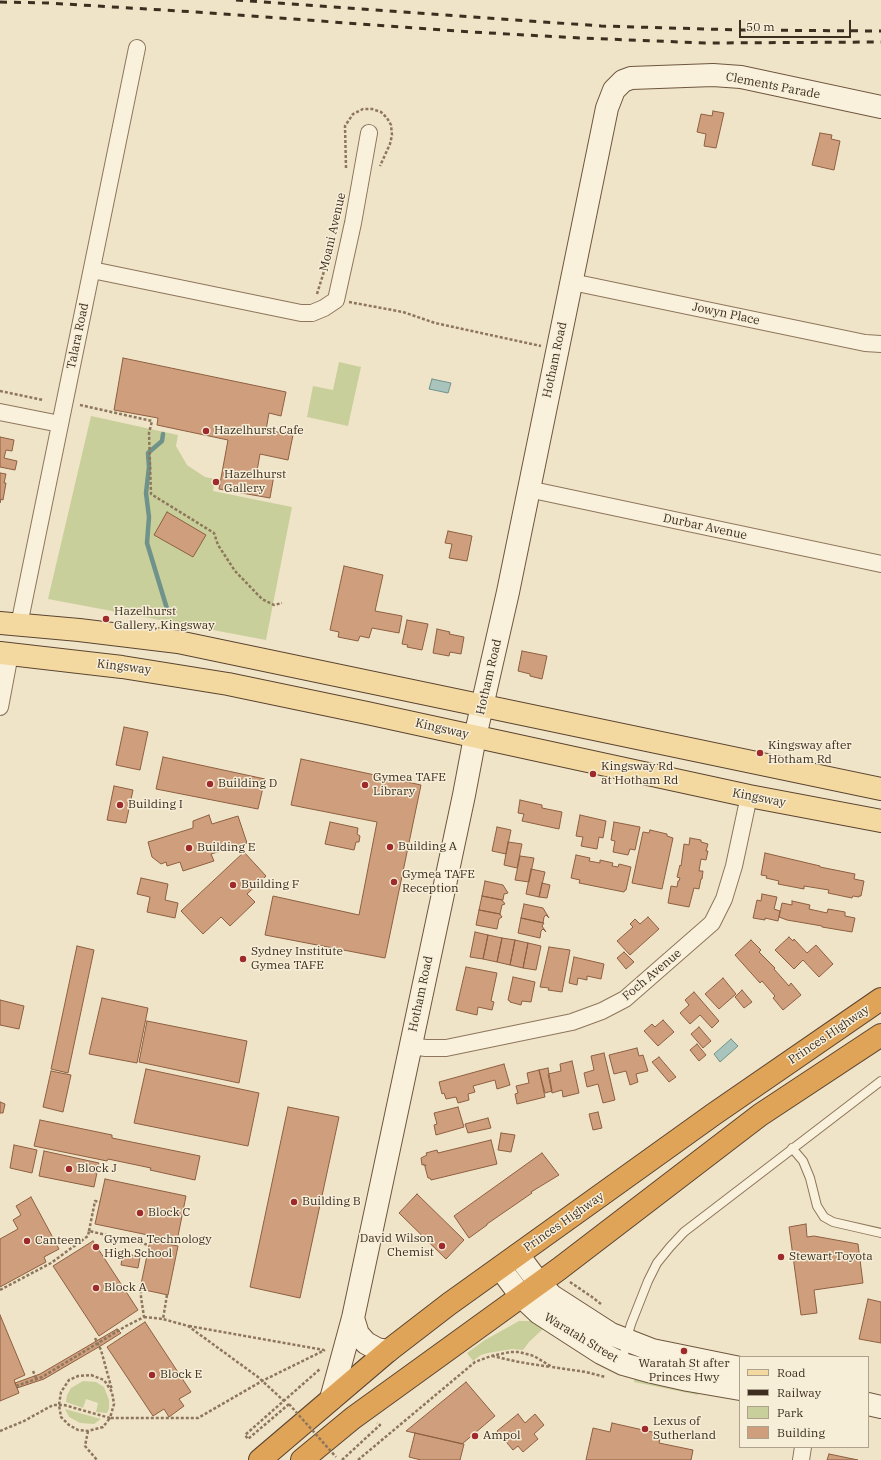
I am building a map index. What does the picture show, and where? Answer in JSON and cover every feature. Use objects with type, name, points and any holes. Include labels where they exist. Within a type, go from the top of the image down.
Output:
[{"type":"highway","name":"Princes Highway","points":[[260,1460],[388,1351],[449,1304],[720,1110],[881,999]]},
{"type":"highway","points":[[302,1460],[319,1453],[353,1418],[563,1266],[760,1116],[881,1035]]},
{"type":"main road","points":[[9,624],[178,642],[881,789]]},
{"type":"main road","name":"Kingsway","points":[[5,654],[122,666],[172,674],[367,713],[749,796],[881,821]]},
{"type":"street","name":"Talara Road","points":[[9,624],[65,403],[137,48]]},
{"type":"street","name":"Clements Parade","points":[[618,85],[630,78],[712,75],[741,77],[881,107]]},
{"type":"street","name":"Hotham Road","points":[[331,1399],[353,1318],[475,737],[508,592],[607,108],[614,90],[618,85]]},
{"type":"street","name":"Moani Avenue","points":[[336,300],[353,223],[369,133]]},
{"type":"street","points":[[92,270],[301,313],[312,313],[324,308],[336,300]]},
{"type":"street","name":"Jowyn Place","points":[[572,282],[865,343],[881,344]]},
{"type":"street","points":[[0,412],[60,424]]},
{"type":"street","name":"Durbar Avenue","points":[[528,489],[881,564]]},
{"type":"street","points":[[0,707],[5,654]]},
{"type":"street","name":"Foch Avenue","points":[[410,1046],[446,1048],[572,1022],[602,1011],[625,999],[712,923],[724,899],[734,866],[749,796]]},
{"type":"street","name":"Waratah Street","points":[[518,1255],[548,1293],[606,1331],[626,1341],[652,1350],[739,1368]]},
{"type":"street","name":"Waratah Street","points":[[500,1268],[521,1296],[539,1313],[601,1353],[618,1371],[688,1380],[739,1389]]},
{"type":"street","points":[[353,1318],[358,1334],[366,1343],[377,1349],[388,1351]]},
{"type":"street","points":[[869,1404],[881,1407]]},
{"type":"street","points":[[801,1460],[804,1448]]},
{"type":"lane","points":[[618,1371],[631,1324],[648,1281],[657,1263],[670,1247],[684,1232],[881,1081]]},
{"type":"lane","points":[[792,1148],[803,1161],[810,1178],[817,1206],[824,1217],[833,1222],[881,1233]]},
{"type":"path","points":[[346,172],[345,126],[353,114],[362,109],[372,109],[381,112],[391,125],[392,135],[390,144],[379,167]]},
{"type":"path","name":"Moani Avenue","points":[[315,298],[330,251]]},
{"type":"path","points":[[336,300],[403,312],[435,323],[542,346]]},
{"type":"path","points":[[0,391],[43,400]]},
{"type":"path","points":[[65,403],[152,421],[149,433],[151,494],[214,533],[218,545],[235,571],[262,599],[274,605],[282,603]]},
{"type":"path","points":[[0,1290],[20,1277],[51,1263],[88,1236],[95,1201],[100,1202]]},
{"type":"path","points":[[88,1231],[149,1245]]},
{"type":"path","points":[[141,1289],[144,1317]]},
{"type":"path","points":[[163,1319],[167,1295]]},
{"type":"path","points":[[0,1432],[24,1422],[53,1405],[59,1405],[110,1418],[198,1418],[262,1381],[325,1350],[188,1326],[163,1319],[144,1317],[126,1326],[42,1377],[16,1386]]},
{"type":"path","points":[[188,1326],[262,1381],[284,1401],[245,1435],[248,1439],[289,1404],[336,1458],[341,1453]]},
{"type":"path","points":[[95,1338],[108,1374],[112,1392],[114,1404],[110,1418],[103,1427],[88,1431],[78,1430],[69,1425],[61,1417],[59,1405],[61,1392],[70,1380],[78,1376],[91,1375],[104,1380],[112,1392]]},
{"type":"path","points":[[358,1460],[475,1362],[490,1356],[510,1352],[519,1352],[534,1356],[552,1367]]},
{"type":"path","points":[[490,1356],[586,1372],[618,1371]]},
{"type":"path","points":[[33,1371],[36,1378]]},
{"type":"path","points":[[342,1460],[380,1425],[377,1422],[372,1427]]},
{"type":"path","points":[[88,1431],[85,1446],[97,1460]]},
{"type":"green space","points":[[339,362],[361,367],[348,426],[307,417],[313,386],[333,390]]},
{"type":"green space","points":[[91,416],[178,435],[176,446],[187,465],[205,477],[215,479],[213,491],[292,507],[266,640],[48,599]]},
{"type":"green space","points":[[519,1321],[532,1321],[544,1328],[523,1350],[512,1349],[488,1353],[481,1355],[473,1361],[467,1353],[485,1340]]},
{"type":"green space","points":[[635,1375],[699,1392],[698,1395],[634,1382]]},
{"type":"green space","points":[[83,1381],[96,1382],[104,1387],[109,1400],[109,1409],[107,1413],[96,1412],[98,1403],[86,1399],[83,1408],[66,1402],[67,1395],[71,1388]]},
{"type":"green space","points":[[65,1409],[101,1419],[94,1424],[80,1423],[69,1417]]},
{"type":"water","points":[[432,379],[451,383],[448,393],[429,389]]},
{"type":"water","points":[[731,1039],[738,1046],[720,1062],[714,1054]]},
{"type":"building","points":[[713,111],[724,113],[716,148],[704,146],[706,134],[697,132],[701,114],[712,116]]},
{"type":"building","points":[[820,133],[832,135],[831,139],[840,141],[834,170],[812,165]]},
{"type":"building","points":[[123,358],[286,392],[281,416],[269,413],[266,430],[293,435],[288,460],[260,454],[257,471],[274,475],[270,498],[219,489],[228,440],[157,425],[158,418],[114,410]]},
{"type":"building","points":[[0,437],[14,440],[12,451],[6,450],[4,458],[17,461],[15,470],[0,467]]},
{"type":"building","points":[[0,473],[6,474],[4,483],[6,483],[3,500],[1,499],[0,503]]},
{"type":"building","points":[[167,512],[206,535],[193,557],[154,535]]},
{"type":"building","points":[[448,531],[472,536],[467,561],[449,558],[452,544],[445,543]]},
{"type":"building","points":[[344,566],[383,575],[375,611],[402,616],[399,633],[372,628],[369,638],[360,636],[358,641],[338,637],[339,632],[330,630]]},
{"type":"building","points":[[407,620],[428,624],[422,650],[407,647],[408,645],[402,644]]},
{"type":"building","points":[[437,629],[450,632],[449,634],[464,637],[461,654],[450,652],[449,656],[433,653]]},
{"type":"building","points":[[522,651],[547,656],[542,679],[518,671]]},
{"type":"building","points":[[124,727],[148,732],[140,770],[116,765]]},
{"type":"building","name":"Building D","points":[[163,757],[265,779],[258,809],[156,789]]},
{"type":"building","name":"Building A","points":[[301,759],[421,785],[385,958],[265,935],[273,896],[359,915],[377,822],[291,805]]},
{"type":"building","name":"Building I","points":[[114,786],[133,790],[126,823],[107,820]]},
{"type":"building","points":[[520,800],[542,805],[542,808],[562,812],[559,829],[522,821],[524,814],[518,813]]},
{"type":"building","name":"Building E","points":[[209,815],[212,824],[238,816],[247,843],[211,854],[214,861],[183,871],[180,862],[167,866],[166,862],[161,864],[152,857],[148,842],[193,828],[193,821]]},
{"type":"building","points":[[580,815],[606,821],[603,838],[599,837],[597,849],[581,846],[583,837],[576,836]]},
{"type":"building","points":[[330,822],[358,828],[357,834],[360,836],[359,842],[356,842],[354,850],[325,844]]},
{"type":"building","points":[[614,822],[640,827],[635,850],[630,849],[628,855],[613,852],[615,841],[611,840]]},
{"type":"building","points":[[497,827],[511,830],[506,854],[492,851]]},
{"type":"building","points":[[650,830],[667,834],[667,836],[673,838],[662,889],[632,883],[643,832],[649,833]]},
{"type":"building","points":[[690,838],[701,840],[701,842],[708,844],[706,851],[708,851],[706,860],[701,859],[699,871],[703,871],[702,879],[699,889],[694,888],[689,907],[668,903],[671,886],[677,887],[680,878],[677,877],[680,865],[681,866],[684,844],[689,845]]},
{"type":"building","points":[[508,842],[522,844],[517,868],[504,865]]},
{"type":"building","name":"Building F","points":[[244,852],[266,876],[247,894],[255,902],[230,926],[221,917],[203,934],[181,911]]},
{"type":"building","points":[[765,853],[855,874],[854,879],[864,881],[861,896],[853,896],[852,898],[828,893],[829,890],[804,886],[804,889],[778,884],[779,881],[766,878],[767,876],[761,875]]},
{"type":"building","points":[[576,855],[590,858],[589,861],[600,863],[600,860],[613,863],[612,866],[618,867],[619,864],[631,867],[626,890],[624,892],[579,883],[580,880],[571,878]]},
{"type":"building","points":[[520,856],[534,858],[529,882],[515,880]]},
{"type":"building","points":[[531,869],[545,872],[539,897],[526,894]]},
{"type":"building","points":[[141,878],[168,884],[165,900],[178,903],[175,918],[147,912],[150,897],[137,894]]},
{"type":"building","points":[[485,881],[503,885],[508,893],[504,894],[503,900],[482,896]]},
{"type":"building","points":[[542,883],[550,885],[547,898],[539,897]]},
{"type":"building","points":[[762,894],[777,897],[774,909],[780,911],[778,921],[765,918],[765,920],[753,918],[757,900],[761,901]]},
{"type":"building","points":[[482,896],[502,900],[505,904],[502,905],[500,914],[479,910]]},
{"type":"building","points":[[792,901],[810,905],[809,909],[827,913],[828,909],[845,912],[845,916],[855,918],[852,932],[787,920],[779,917],[782,903],[792,905]]},
{"type":"building","points":[[524,904],[543,908],[549,918],[546,915],[543,923],[521,918]]},
{"type":"building","points":[[479,910],[500,914],[502,917],[499,919],[497,929],[476,925]]},
{"type":"building","points":[[648,917],[659,929],[630,955],[617,941],[633,927],[630,924],[635,919],[640,924]]},
{"type":"building","points":[[521,918],[544,923],[542,926],[546,932],[543,929],[541,931],[540,938],[518,933]]},
{"type":"building","points":[[475,932],[488,935],[483,959],[470,957]]},
{"type":"building","points":[[488,935],[502,938],[497,962],[483,959]]},
{"type":"building","points":[[789,937],[793,941],[794,939],[807,953],[816,945],[833,964],[819,977],[803,960],[794,969],[775,950]]},
{"type":"building","points":[[502,938],[515,940],[510,965],[497,962]]},
{"type":"building","points":[[515,940],[528,943],[523,968],[510,965]]},
{"type":"building","points":[[751,940],[761,950],[759,952],[775,968],[774,969],[789,986],[791,983],[801,995],[783,1010],[773,998],[775,996],[762,981],[760,983],[735,955]]},
{"type":"building","points":[[528,943],[541,946],[536,970],[523,968]]},
{"type":"building","points":[[77,946],[94,950],[68,1073],[51,1069]]},
{"type":"building","points":[[549,947],[570,950],[562,992],[540,987]]},
{"type":"building","points":[[624,952],[634,962],[626,969],[617,958]]},
{"type":"building","points":[[574,957],[604,964],[601,979],[587,976],[587,980],[578,978],[577,985],[569,983]]},
{"type":"building","points":[[466,967],[497,973],[491,1001],[494,1002],[492,1010],[478,1007],[477,1015],[456,1010]]},
{"type":"building","points":[[513,977],[535,982],[531,1002],[522,1001],[521,1005],[508,1000]]},
{"type":"building","points":[[723,978],[736,994],[719,1009],[705,994]]},
{"type":"building","points":[[742,990],[752,1002],[744,1008],[735,997]]},
{"type":"building","points":[[694,992],[719,1021],[712,1028],[700,1015],[690,1024],[680,1013],[689,1005],[685,1000]]},
{"type":"building","points":[[102,998],[148,1008],[137,1063],[89,1054]]},
{"type":"building","points":[[0,1000],[24,1006],[19,1029],[0,1025]]},
{"type":"building","points":[[663,1020],[674,1032],[658,1046],[644,1031],[652,1024],[655,1027]]},
{"type":"building","points":[[147,1021],[247,1041],[239,1083],[139,1062]]},
{"type":"building","points":[[699,1027],[711,1041],[703,1048],[691,1034]]},
{"type":"building","points":[[697,1044],[706,1055],[699,1061],[690,1050]]},
{"type":"building","points":[[637,1048],[639,1056],[643,1055],[648,1071],[636,1074],[638,1082],[630,1085],[626,1071],[614,1074],[609,1055]]},
{"type":"building","points":[[604,1053],[615,1100],[603,1103],[598,1084],[587,1087],[584,1073],[594,1070],[591,1056]]},
{"type":"building","points":[[659,1057],[676,1077],[669,1082],[652,1062]]},
{"type":"building","points":[[572,1061],[579,1093],[563,1097],[562,1090],[552,1093],[548,1074],[561,1071],[560,1064]]},
{"type":"building","points":[[504,1064],[510,1085],[497,1089],[495,1080],[473,1086],[475,1092],[468,1094],[469,1100],[458,1103],[456,1097],[446,1099],[444,1093],[442,1094],[439,1082]]},
{"type":"building","points":[[548,1068],[552,1091],[545,1093],[539,1070]]},
{"type":"building","points":[[146,1069],[259,1093],[248,1146],[134,1123]]},
{"type":"building","points":[[539,1070],[545,1097],[517,1104],[515,1094],[518,1093],[516,1086],[529,1083],[527,1073]]},
{"type":"building","points":[[51,1071],[71,1075],[63,1112],[43,1107]]},
{"type":"building","points":[[0,1102],[5,1104],[3,1113],[0,1113]]},
{"type":"building","name":"Building B","points":[[288,1107],[339,1117],[300,1298],[250,1287]]},
{"type":"building","points":[[458,1107],[464,1127],[436,1135],[434,1125],[437,1124],[434,1113]]},
{"type":"building","points":[[598,1112],[602,1128],[593,1130],[589,1114]]},
{"type":"building","points":[[488,1118],[491,1128],[468,1133],[465,1124]]},
{"type":"building","points":[[40,1120],[112,1135],[112,1138],[200,1156],[195,1180],[150,1170],[151,1168],[108,1159],[107,1161],[34,1146]]},
{"type":"building","points":[[501,1133],[515,1135],[511,1152],[498,1150]]},
{"type":"building","points":[[491,1140],[497,1164],[431,1180],[428,1178],[425,1167],[426,1165],[422,1165],[421,1158],[427,1155],[426,1153],[437,1150],[438,1153]]},
{"type":"building","points":[[14,1145],[37,1150],[32,1173],[10,1168]]},
{"type":"building","name":"Block J","points":[[44,1151],[99,1163],[94,1187],[39,1176]]},
{"type":"building","points":[[542,1153],[559,1175],[531,1192],[532,1193],[469,1238],[454,1216]]},
{"type":"building","name":"Block C","points":[[105,1179],[186,1196],[177,1241],[95,1224]]},
{"type":"building","points":[[417,1194],[464,1240],[446,1259],[399,1213]]},
{"type":"building","name":"Canteen","points":[[31,1197],[59,1249],[44,1257],[46,1262],[0,1287],[0,1239],[18,1229],[13,1220],[21,1215],[16,1206]]},
{"type":"building","points":[[806,1224],[807,1237],[814,1236],[858,1244],[863,1283],[814,1290],[817,1313],[801,1315],[789,1227]]},
{"type":"building","name":"Block A","points":[[93,1241],[138,1310],[99,1336],[53,1266]]},
{"type":"building","points":[[150,1241],[178,1246],[168,1295],[140,1289]]},
{"type":"building","points":[[123,1253],[140,1257],[138,1268],[121,1265]]},
{"type":"building","points":[[868,1299],[881,1302],[881,1343],[859,1339]]},
{"type":"building","points":[[0,1315],[25,1375],[14,1380],[19,1393],[0,1401]]},
{"type":"building","name":"Block E","points":[[145,1322],[191,1392],[179,1399],[184,1406],[169,1417],[164,1409],[153,1416],[107,1347]]},
{"type":"building","points":[[117,1329],[121,1333],[102,1345],[44,1379],[17,1388],[15,1383],[40,1374]]},
{"type":"building","points":[[466,1382],[495,1416],[462,1444],[406,1431]]},
{"type":"building","points":[[518,1414],[525,1423],[535,1414],[544,1425],[534,1434],[538,1439],[523,1452],[518,1446],[513,1450],[497,1431]]},
{"type":"building","points":[[612,1423],[661,1434],[659,1443],[693,1450],[691,1460],[586,1460],[593,1428],[610,1432]]},
{"type":"building","points":[[415,1433],[464,1444],[460,1460],[421,1460],[409,1457]]},
{"type":"building","points":[[829,1454],[858,1460],[827,1460]]},
{"type":"waterway","points":[[163,434],[162,441],[148,453],[149,467],[146,493],[149,517],[147,543],[168,612]]},
{"type":"railway","points":[[236,0],[601,26],[741,30],[881,31]]},
{"type":"railway","points":[[0,2],[48,3],[196,12],[471,32],[581,38],[705,43],[881,42]]},
{"type":"place","name":"Hazelhurst Cafe","points":[[206,431]]},
{"type":"place","name":"Hazelhurst Gallery","points":[[216,482]]},
{"type":"place","name":"Hazelhurst Gallery, Kingsway","points":[[106,619]]},
{"type":"place","name":"Kingsway after Hotham Rd","points":[[760,753]]},
{"type":"place","name":"Kingsway Rd at Hotham Rd","points":[[593,774]]},
{"type":"place","name":"Building D","points":[[210,784]]},
{"type":"place","name":"Gymea TAFE Library","points":[[365,785]]},
{"type":"place","name":"Building I","points":[[120,805]]},
{"type":"place","name":"Building A","points":[[390,847]]},
{"type":"place","name":"Building E","points":[[189,848]]},
{"type":"place","name":"Gymea TAFE Reception","points":[[394,882]]},
{"type":"place","name":"Building F","points":[[233,885]]},
{"type":"place","name":"Sydney Institute Gymea TAFE","points":[[243,959]]},
{"type":"place","name":"Block J","points":[[69,1169]]},
{"type":"place","name":"Building B","points":[[294,1202]]},
{"type":"place","name":"Block C","points":[[140,1213]]},
{"type":"place","name":"Canteen","points":[[27,1241]]},
{"type":"place","name":"David Wilson Chemist","points":[[442,1246]]},
{"type":"place","name":"Gymea Technology High School","points":[[96,1247]]},
{"type":"place","name":"Stewart Toyota","points":[[781,1257]]},
{"type":"place","name":"Block A","points":[[96,1288]]},
{"type":"place","name":"Waratah St after Princes Hwy","points":[[684,1351]]},
{"type":"place","name":"Block E","points":[[152,1375]]},
{"type":"place","name":"Lexus of Sutherland","points":[[645,1429]]},
{"type":"place","name":"Ampol","points":[[475,1436]]}]
